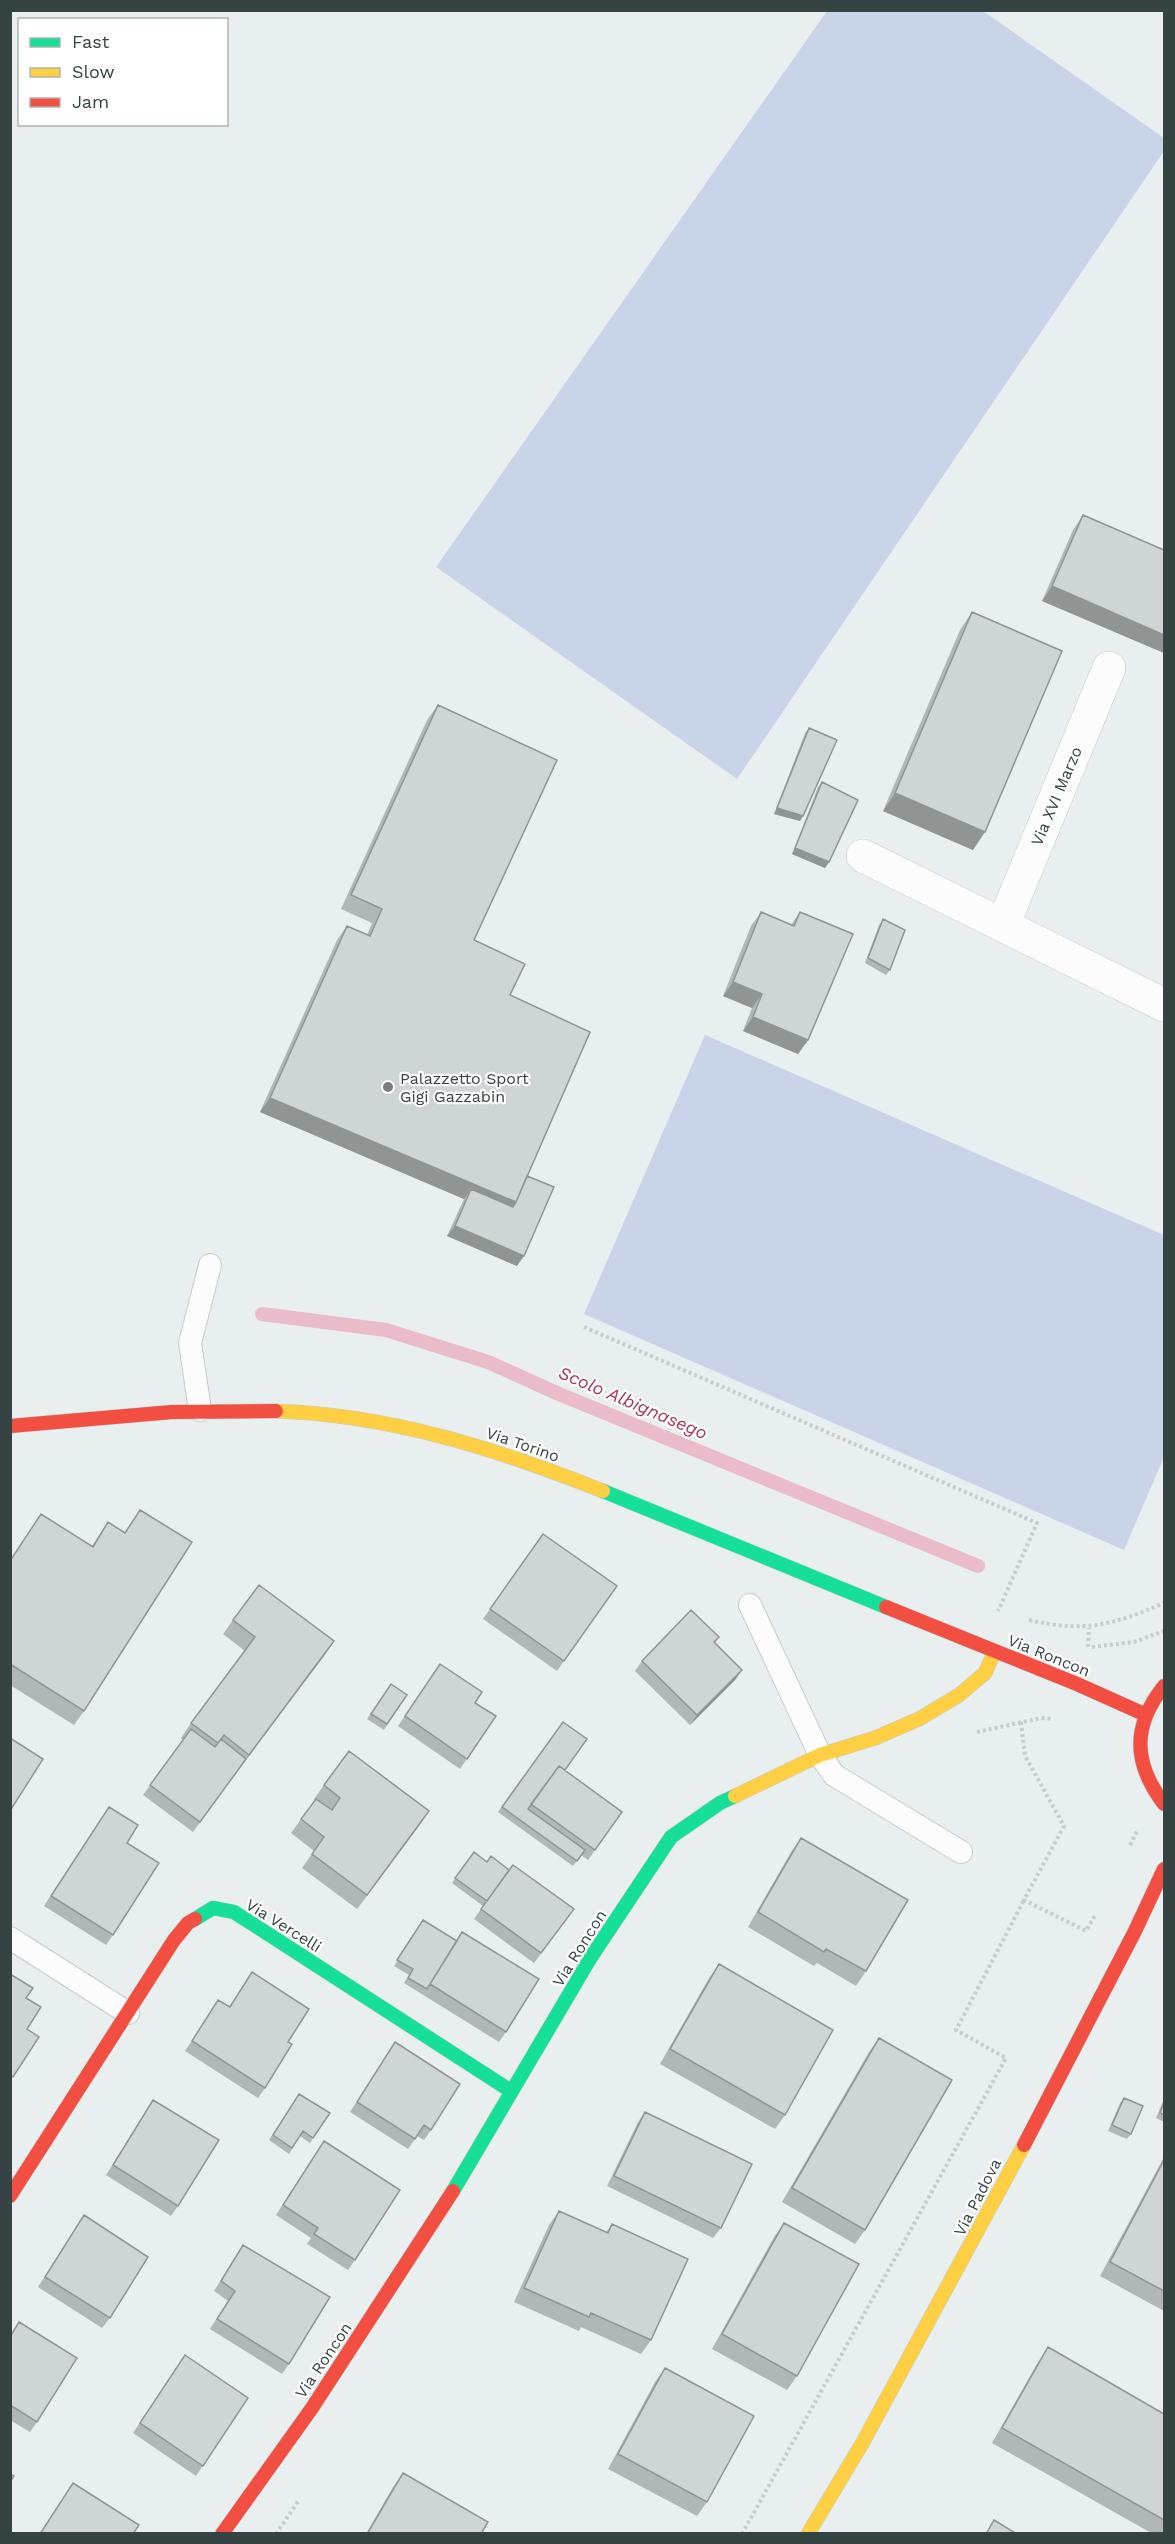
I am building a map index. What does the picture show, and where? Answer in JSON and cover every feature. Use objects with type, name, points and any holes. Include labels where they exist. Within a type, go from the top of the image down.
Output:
[{"type":"street","name":"Via XVI Marzo","points":[[1003,925],[1109,668]]},
{"type":"street","points":[[863,856],[1164,1005]]},
{"type":"street","name":"Via Torino","points":[[10,1426],[200,1410],[336,1415],[447,1435],[571,1478],[995,1651]]},
{"type":"street","name":"Via Roncon","points":[[222,2534],[312,2408],[440,2213],[591,1957],[671,1837],[720,1803],[820,1755],[875,1738],[919,1719],[959,1695],[985,1673],[995,1651],[1144,1714]]},
{"type":"street","points":[[1164,1686],[1144,1714],[1139,1754],[1144,1774],[1154,1793],[1164,1804]]},
{"type":"street","name":"Via Padova","points":[[808,2534],[863,2442],[973,2242],[1135,1931],[1164,1869]]},
{"type":"street","name":"Via Vercelli","points":[[10,2196],[188,1923],[213,1908],[234,1912],[511,2091]]},
{"type":"lane","points":[[200,1410],[190,1343],[210,1265]]},
{"type":"lane","points":[[750,1605],[820,1755],[834,1775],[961,1852]]},
{"type":"lane","points":[[10,1938],[128,2013]]},
{"type":"path","points":[[584,1328],[1037,1523],[998,1612],[1007,1614]]},
{"type":"path","points":[[1026,1619],[1089,1628],[1127,1619],[1164,1603]]},
{"type":"path","points":[[1089,1628],[1088,1647],[1134,1642],[1164,1631]]},
{"type":"path","points":[[742,2534],[1006,2058],[956,2030],[1064,1826],[1025,1756],[1021,1722],[1041,1718],[1058,1719]]},
{"type":"path","points":[[1024,1900],[1086,1931],[1097,1912]]},
{"type":"shaded area","points":[[827,11],[983,11],[1164,138],[1164,151],[737,779],[436,567]]},
{"type":"shaded area","points":[[705,1035],[1164,1235],[1164,1457],[1124,1550],[584,1314]]},
{"type":"building","points":[[1083,515],[1164,550],[1164,635],[1052,586]]},
{"type":"building","points":[[972,612],[1062,651],[985,832],[895,793]]},
{"type":"building","points":[[438,705],[557,760],[474,940],[525,964],[510,995],[590,1032],[516,1202],[270,1098],[347,926],[370,936],[382,909],[351,895]]},
{"type":"building","points":[[809,728],[837,740],[803,816],[777,808]]},
{"type":"building","points":[[822,782],[858,800],[829,862],[795,848]]},
{"type":"building","points":[[761,912],[794,926],[800,912],[853,934],[808,1040],[753,1017],[762,994],[733,982]]},
{"type":"building","points":[[883,919],[905,930],[890,970],[868,958]]},
{"type":"building","points":[[527,1176],[554,1187],[524,1256],[455,1226],[471,1189],[513,1207]]},
{"type":"building","points":[[140,1510],[192,1542],[84,1711],[10,1664],[10,1561],[41,1514],[93,1547],[108,1522],[125,1533]]},
{"type":"building","points":[[543,1534],[617,1586],[564,1661],[490,1609]]},
{"type":"building","points":[[259,1585],[334,1641],[249,1755],[224,1735],[218,1743],[191,1723],[255,1637],[233,1620]]},
{"type":"building","points":[[691,1610],[719,1637],[714,1642],[742,1670],[697,1715],[642,1661]]},
{"type":"building","points":[[440,1664],[482,1692],[475,1703],[496,1716],[467,1759],[405,1716]]},
{"type":"building","points":[[391,1684],[407,1695],[387,1724],[371,1714]]},
{"type":"building","points":[[563,1722],[587,1739],[565,1770],[559,1766],[528,1809],[585,1850],[577,1861],[502,1807]]},
{"type":"building","points":[[191,1729],[215,1747],[221,1739],[246,1759],[200,1822],[150,1785]]},
{"type":"building","points":[[10,1738],[43,1759],[10,1811]]},
{"type":"building","points":[[349,1751],[429,1811],[367,1895],[312,1854],[324,1837],[301,1819],[316,1799],[332,1810],[340,1798],[324,1785]]},
{"type":"building","points":[[559,1766],[622,1812],[595,1850],[531,1804]]},
{"type":"building","points":[[109,1807],[138,1825],[127,1843],[159,1863],[113,1935],[51,1896]]},
{"type":"building","points":[[801,1838],[908,1900],[866,1971],[826,1949],[824,1952],[758,1912]]},
{"type":"building","points":[[474,1852],[487,1862],[491,1856],[509,1870],[487,1901],[455,1878]]},
{"type":"building","points":[[513,1865],[574,1909],[541,1953],[481,1909]]},
{"type":"building","points":[[423,1920],[457,1941],[427,1989],[408,1978],[413,1969],[397,1960]]},
{"type":"building","points":[[462,1932],[539,1979],[506,2032],[430,1984]]},
{"type":"building","points":[[719,1964],[833,2030],[785,2115],[670,2049]]},
{"type":"building","points":[[252,1972],[309,2009],[288,2042],[292,2044],[265,2088],[192,2041],[218,2000],[230,2007]]},
{"type":"building","points":[[10,1974],[33,1988],[26,1998],[41,2007],[27,2029],[39,2037],[13,2077],[10,2075]]},
{"type":"building","points":[[879,2038],[952,2080],[865,2230],[792,2188]]},
{"type":"building","points":[[395,2042],[460,2084],[431,2130],[424,2125],[415,2139],[357,2102]]},
{"type":"building","points":[[299,2094],[330,2113],[313,2138],[303,2131],[292,2148],[273,2135]]},
{"type":"building","points":[[1124,2098],[1143,2106],[1131,2134],[1112,2125]]},
{"type":"building","points":[[153,2100],[219,2140],[178,2206],[113,2165]]},
{"type":"building","points":[[1164,2102],[1164,2115],[1160,2113]]},
{"type":"building","points":[[645,2112],[752,2164],[721,2228],[614,2176]]},
{"type":"building","points":[[324,2141],[400,2190],[355,2260],[314,2234],[318,2228],[283,2205]]},
{"type":"building","points":[[1164,2160],[1164,2291],[1110,2262]]},
{"type":"building","points":[[559,2211],[608,2233],[612,2224],[688,2259],[651,2340],[591,2313],[589,2317],[524,2288]]},
{"type":"building","points":[[84,2215],[148,2257],[110,2318],[45,2277]]},
{"type":"building","points":[[784,2223],[859,2264],[797,2376],[722,2334]]},
{"type":"building","points":[[243,2245],[330,2297],[289,2364],[217,2319],[235,2291],[221,2281]]},
{"type":"building","points":[[19,2322],[77,2358],[37,2422],[10,2405],[10,2337]]},
{"type":"building","points":[[1048,2347],[1164,2414],[1164,2520],[1002,2428]]},
{"type":"building","points":[[185,2355],[248,2398],[203,2466],[140,2423]]},
{"type":"building","points":[[665,2368],[754,2416],[707,2502],[618,2454]]},
{"type":"building","points":[[403,2473],[488,2522],[481,2534],[367,2534]]},
{"type":"building","points":[[73,2483],[139,2525],[133,2534],[40,2534]]},
{"type":"building","points":[[994,2520],[1017,2534],[986,2534]]},
{"type":"waterway","name":"Scolo Albignasego","points":[[262,1314],[386,1330],[488,1362],[559,1394],[978,1566]]},
{"type":"traffic: fast","points":[[603,1491],[886,1607]]},
{"type":"traffic: fast","points":[[453,2191],[591,1957],[671,1837],[720,1803],[735,1796]]},
{"type":"traffic: fast","points":[[195,1919],[213,1908],[234,1912],[511,2091]]},
{"type":"traffic: slow","points":[[276,1411],[361,1419],[443,1437],[523,1461],[603,1491]]},
{"type":"traffic: slow","points":[[735,1796],[820,1755],[875,1738],[919,1719],[959,1695],[985,1673],[995,1651]]},
{"type":"traffic: slow","points":[[808,2534],[863,2442],[1024,2145]]},
{"type":"traffic: jam","points":[[10,1426],[172,1412],[276,1411]]},
{"type":"traffic: jam","points":[[886,1607],[1077,1684],[1144,1714]]},
{"type":"traffic: jam","points":[[1164,1686],[1146,1716],[1140,1745],[1146,1774],[1164,1804]]},
{"type":"traffic: jam","points":[[1024,2145],[1135,1931],[1164,1869]]},
{"type":"traffic: jam","points":[[10,2196],[174,1940],[188,1923],[195,1919]]},
{"type":"traffic: jam","points":[[222,2534],[312,2408],[453,2191]]},
{"type":"place","name":"Palazzetto Sport Gigi Gazzabin","points":[[388,1087]]}]
